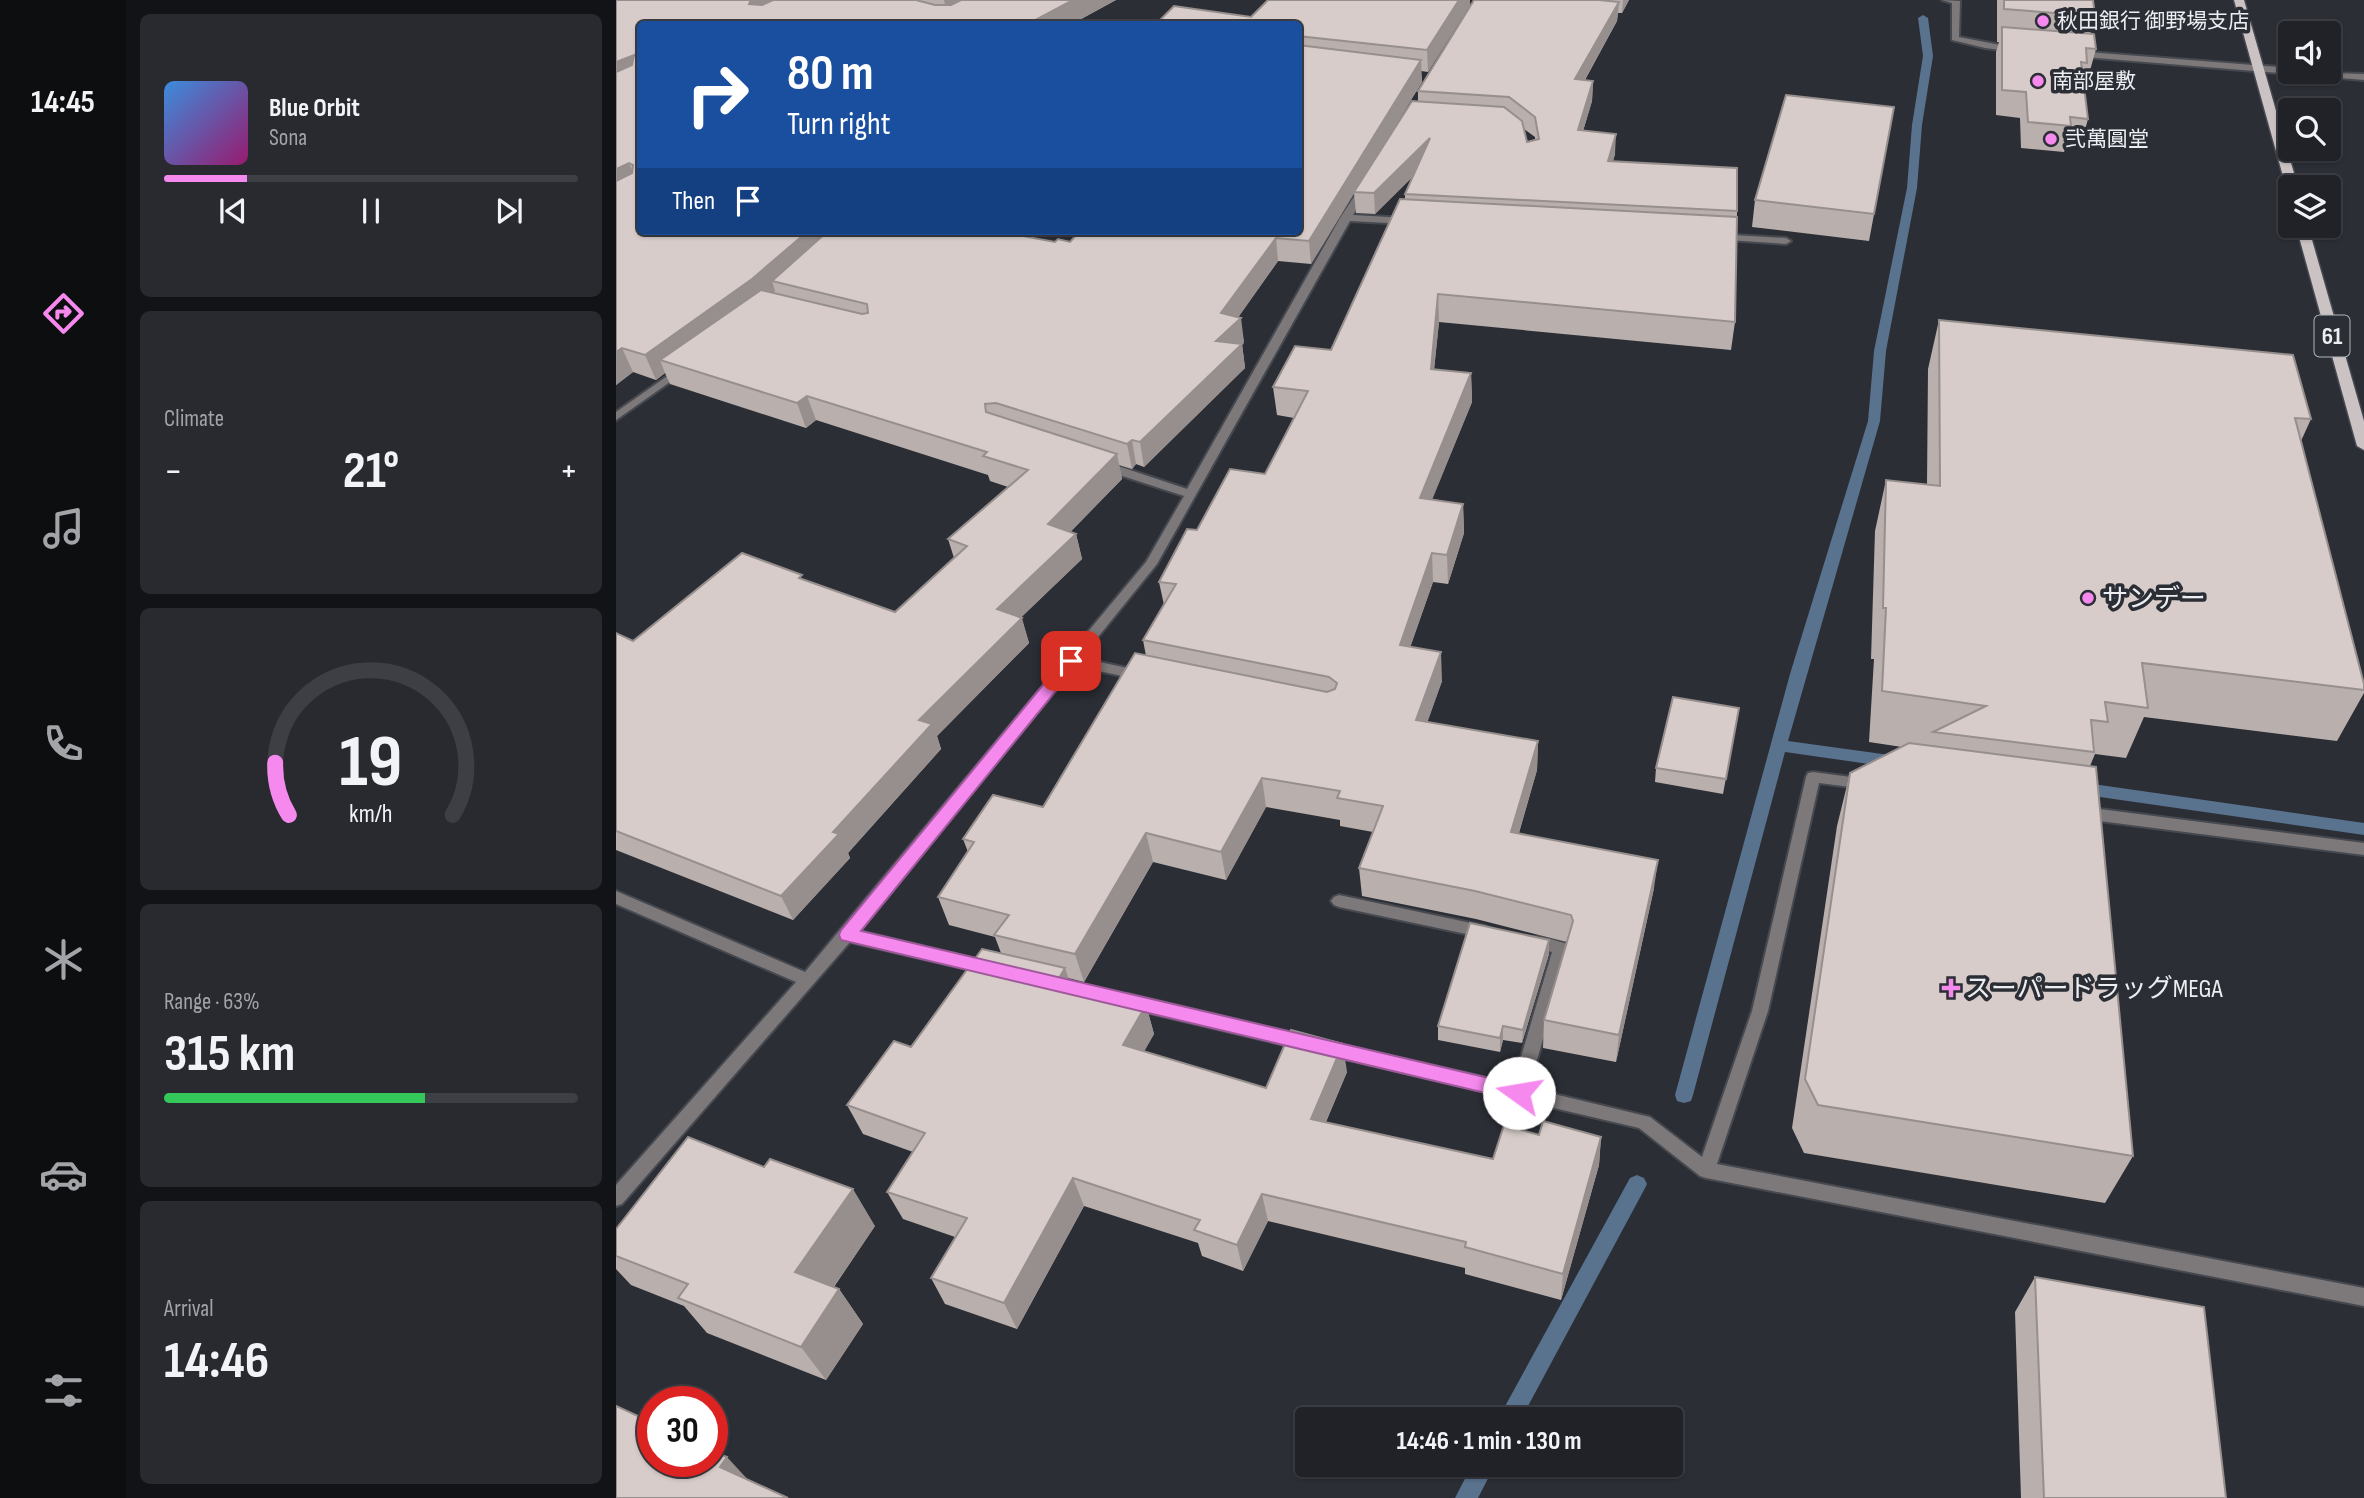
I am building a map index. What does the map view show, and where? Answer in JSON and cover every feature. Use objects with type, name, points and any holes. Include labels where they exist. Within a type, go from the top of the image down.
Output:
[{"type":"main road","points":[[2239,0],[2288,175]]},
{"type":"main road","name":"61","points":[[2305,238],[2364,446]]},
{"type":"street","points":[[1946,0],[1956,1],[1955,38],[1985,46],[2023,50]]},
{"type":"street","points":[[2062,53],[2278,70]]},
{"type":"street","points":[[2341,75],[2364,77]]},
{"type":"street","points":[[616,1198],[847,935],[1151,564],[1366,184]]},
{"type":"street","points":[[1345,218],[1414,221]]},
{"type":"street","points":[[1703,236],[1786,241]]},
{"type":"street","points":[[616,417],[692,362]]},
{"type":"street","points":[[1098,464],[1191,494]]},
{"type":"street","points":[[1071,661],[1153,678]]},
{"type":"street","points":[[1706,1170],[1760,1011],[1813,777],[1882,786]]},
{"type":"street","points":[[2074,811],[2364,849]]},
{"type":"street","points":[[616,897],[808,980]]},
{"type":"street","points":[[1339,901],[1496,934]]},
{"type":"street","points":[[847,935],[1009,973]]},
{"type":"street","points":[[1519,1093],[1561,947],[1522,939]]},
{"type":"street","points":[[1116,998],[1644,1122],[1706,1170],[2364,1297]]},
{"type":"building","points":[[616,0],[751,0],[749,4],[762,5],[773,0],[916,0],[935,5],[951,5],[961,0],[1073,0],[1034,21],[637,21],[637,235],[803,235],[752,279],[645,355],[622,348],[616,352],[616,181],[632,173],[633,165],[629,163],[616,169],[616,72],[632,65],[634,55],[616,62]]},
{"type":"building","points":[[1268,0],[1459,0],[1427,50],[1302,36],[1302,21],[1159,21],[1174,6],[1251,17]]},
{"type":"building","points":[[1474,0],[1619,2],[1575,79],[1593,81],[1578,130],[1616,134],[1608,161],[1737,168],[1737,211],[1405,194],[1430,138],[1374,193],[1354,192],[1412,101],[1504,107],[1522,121],[1527,142],[1539,139],[1535,117],[1509,97],[1418,91]]},
{"type":"building","points":[[2004,0],[2093,0],[2095,16],[2004,9]]},
{"type":"building","points":[[2002,27],[2094,34],[2096,49],[2086,48],[2087,63],[2081,62],[2088,119],[2070,117],[2071,126],[2028,122],[2026,92],[2002,90]]},
{"type":"building","points":[[1302,45],[1421,60],[1309,241],[1276,238],[1221,313],[1241,318],[1216,341],[1242,344],[1140,442],[1132,440],[1127,444],[996,403],[985,404],[986,412],[1117,454],[1048,524],[1076,534],[997,609],[1022,618],[919,720],[932,724],[833,832],[839,834],[781,896],[616,831],[616,633],[633,641],[742,553],[802,575],[799,578],[895,612],[967,546],[948,539],[1028,470],[983,456],[987,452],[807,396],[797,403],[660,360],[761,290],[862,314],[868,313],[867,304],[772,281],[824,235],[1017,235],[1070,242],[1076,235],[1302,235]]},
{"type":"building","points":[[1786,95],[1894,107],[1874,214],[1755,200]]},
{"type":"building","points":[[1400,199],[1737,217],[1735,322],[1438,294],[1431,369],[1471,373],[1420,498],[1463,504],[1447,555],[1432,553],[1400,645],[1441,652],[1416,720],[1538,741],[1511,832],[1658,860],[1619,1035],[1544,1020],[1573,921],[1571,915],[1475,891],[1359,868],[1383,806],[1337,798],[1340,791],[1262,778],[1221,852],[1146,833],[1075,954],[994,935],[1009,915],[938,897],[974,842],[963,839],[993,795],[1043,807],[1135,653],[1327,692],[1335,689],[1337,683],[1329,677],[1143,640],[1176,584],[1159,582],[1187,529],[1197,530],[1230,469],[1265,474],[1308,391],[1273,387],[1295,346],[1331,350]]},
{"type":"building","name":"サンデー","points":[[1939,320],[2293,355],[2311,419],[2295,418],[2364,690],[2142,663],[2148,708],[2105,702],[2108,722],[2091,720],[2094,752],[1933,732],[1986,706],[1882,691],[1886,608],[1883,608],[1886,480],[1940,486]]},
{"type":"building","points":[[1673,697],[1739,708],[1726,779],[1656,768]]},
{"type":"building","name":"スーパードラッグMEGA","points":[[1909,743],[2096,767],[2133,1156],[1818,1105],[1805,1079],[1850,773]]},
{"type":"building","points":[[1470,923],[1549,940],[1523,1030],[1503,1026],[1500,1038],[1438,1026]]},
{"type":"building","points":[[982,949],[1065,968],[1058,980],[1146,1005],[1123,1045],[1266,1088],[1291,1030],[1343,1044],[1311,1119],[1493,1159],[1504,1125],[1539,1135],[1543,1121],[1601,1137],[1563,1274],[1465,1247],[1466,1242],[1262,1194],[1237,1245],[1194,1230],[1200,1220],[1073,1178],[1004,1303],[931,1278],[967,1218],[887,1192],[925,1133],[847,1105],[894,1041],[911,1047]]},
{"type":"building","points":[[688,1137],[764,1167],[770,1159],[853,1189],[795,1272],[839,1289],[801,1347],[678,1298],[688,1284],[616,1256],[616,1229]]},
{"type":"building","points":[[2035,1277],[2204,1307],[2226,1498],[2044,1498]]},
{"type":"building","points":[[616,1406],[637,1416],[637,1477],[728,1477],[728,1471],[788,1498],[616,1498]]},
{"type":"waterway","points":[[1779,745],[1874,421],[1880,351],[1912,188],[1917,125],[1928,56],[1923,18]]},
{"type":"waterway","points":[[1684,1095],[1779,745]]},
{"type":"waterway","points":[[1779,745],[1897,762]]},
{"type":"waterway","points":[[2079,788],[2364,829]]},
{"type":"waterway","points":[[1516,1407],[1637,1184]]},
{"type":"waterway","points":[[1466,1498],[1477,1477]]},
{"type":"place","name":"秋田銀行 御野場支店","points":[[2043,21]]},
{"type":"place","name":"南部屋敷","points":[[2038,81]]},
{"type":"place","name":"弐萬圓堂","points":[[2051,139]]},
{"type":"place","name":"サンデー","points":[[2088,598]]},
{"type":"place","name":"スーパードラッグMEGA","points":[[1951,988]]},
{"type":"route","points":[[1071,661],[847,935],[1519,1093]]}]
